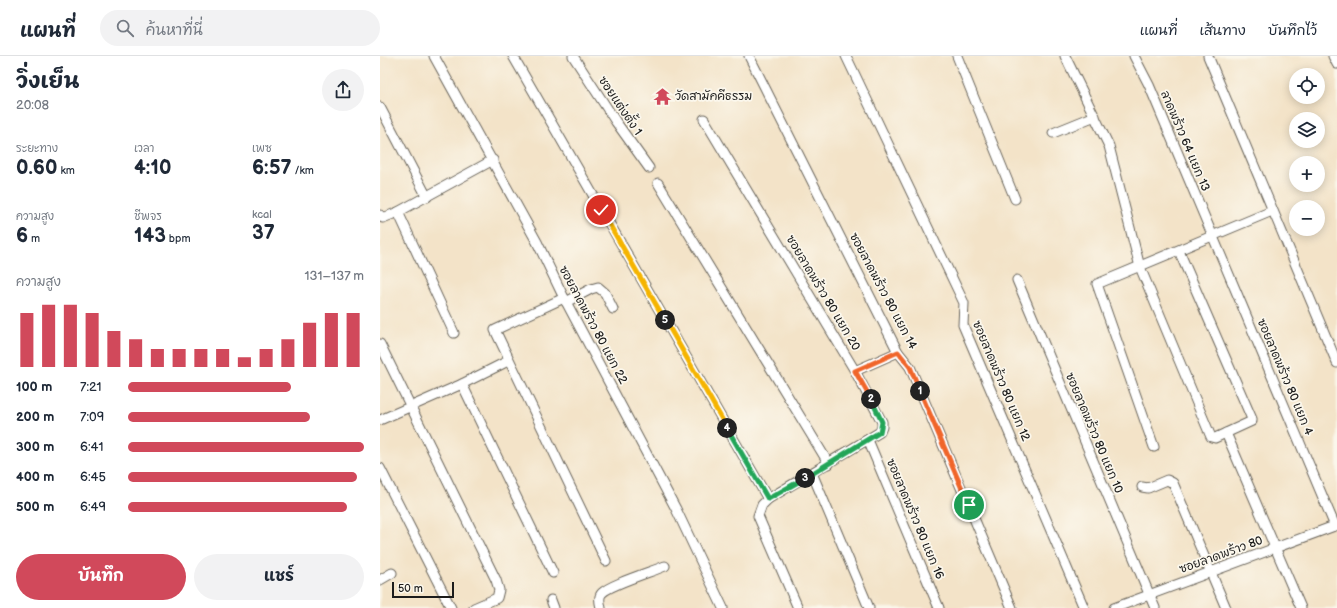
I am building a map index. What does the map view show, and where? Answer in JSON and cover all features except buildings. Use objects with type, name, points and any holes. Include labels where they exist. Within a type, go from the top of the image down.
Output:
[{"type":"street","name":"ซอยลาดพร้าว 80 แยก 22","points":[[434,56],[493,160],[537,242],[565,300],[676,508],[723,608]]},
{"type":"street","points":[[513,56],[768,499]]},
{"type":"street","name":"ซอยแต่งตั้ง 1","points":[[573,56],[616,122],[649,168]]},
{"type":"street","name":"ซอยลาดพร้าว 80 แยก 14","points":[[749,56],[898,352],[910,367],[1012,608]]},
{"type":"street","name":"ซอยลาดพร้าว 80 แยก 12","points":[[846,56],[964,303],[963,325],[1084,608]]},
{"type":"street","points":[[957,56],[1015,199]]},
{"type":"street","points":[[1065,56],[1109,146],[1116,168],[1140,267],[1211,437],[1214,438],[1226,434],[1252,421],[1252,416],[1179,251]]},
{"type":"street","name":"ลาดพร้าว 64 แยก 13","points":[[1134,56],[1149,85],[1212,237]]},
{"type":"street","points":[[1208,56],[1337,363]]},
{"type":"street","points":[[1334,56],[1337,64]]},
{"type":"street","points":[[380,107],[427,197]]},
{"type":"street","points":[[1053,133],[1095,116]]},
{"type":"street","name":"ซอยลาดพร้าว 80 แยก 20","points":[[704,119],[855,371],[882,422],[880,432],[768,499],[762,505],[758,516],[798,608]]},
{"type":"street","points":[[380,215],[383,218],[398,212],[493,160]]},
{"type":"street","points":[[658,183],[828,464]]},
{"type":"street","points":[[1154,448],[1097,284],[1272,211]]},
{"type":"street","points":[[398,212],[454,333]]},
{"type":"street","name":"ซอยลาดพร้าว 80 แยก 4","points":[[1212,237],[1336,525]]},
{"type":"street","name":"ซอยลาดพร้าว 80 แยก 10","points":[[1017,280],[1155,608]]},
{"type":"street","points":[[606,561],[508,361],[495,330],[598,287],[614,308]]},
{"type":"street","points":[[380,344],[496,580],[499,590],[497,598],[474,608]]},
{"type":"street","points":[[855,371],[898,352]]},
{"type":"street","points":[[380,420],[462,384],[508,361]]},
{"type":"street","points":[[462,384],[553,573]]},
{"type":"street","points":[[1226,434],[1301,608]]},
{"type":"street","name":"ซอยลาดพร้าว 80 แยก 16","points":[[868,440],[939,608]]},
{"type":"street","points":[[380,468],[450,608]]},
{"type":"street","points":[[812,473],[869,608]]},
{"type":"street","points":[[1142,487],[1148,488],[1166,480],[1173,483],[1226,608]]},
{"type":"street","name":"ซอยลาดพร้าว 80","points":[[1114,608],[1336,525]]},
{"type":"street","points":[[601,608],[599,600],[601,594],[609,588],[665,566]]},
{"type":"street","points":[[380,580],[392,573]]},
{"type":"place","name":"วัดสามัคคีธรรม","points":[[662,96]]},
{"type":"route","points":[[601,210],[768,499],[880,432],[882,422],[879,414],[855,371],[898,352],[906,360],[910,367],[969,505]]}]
